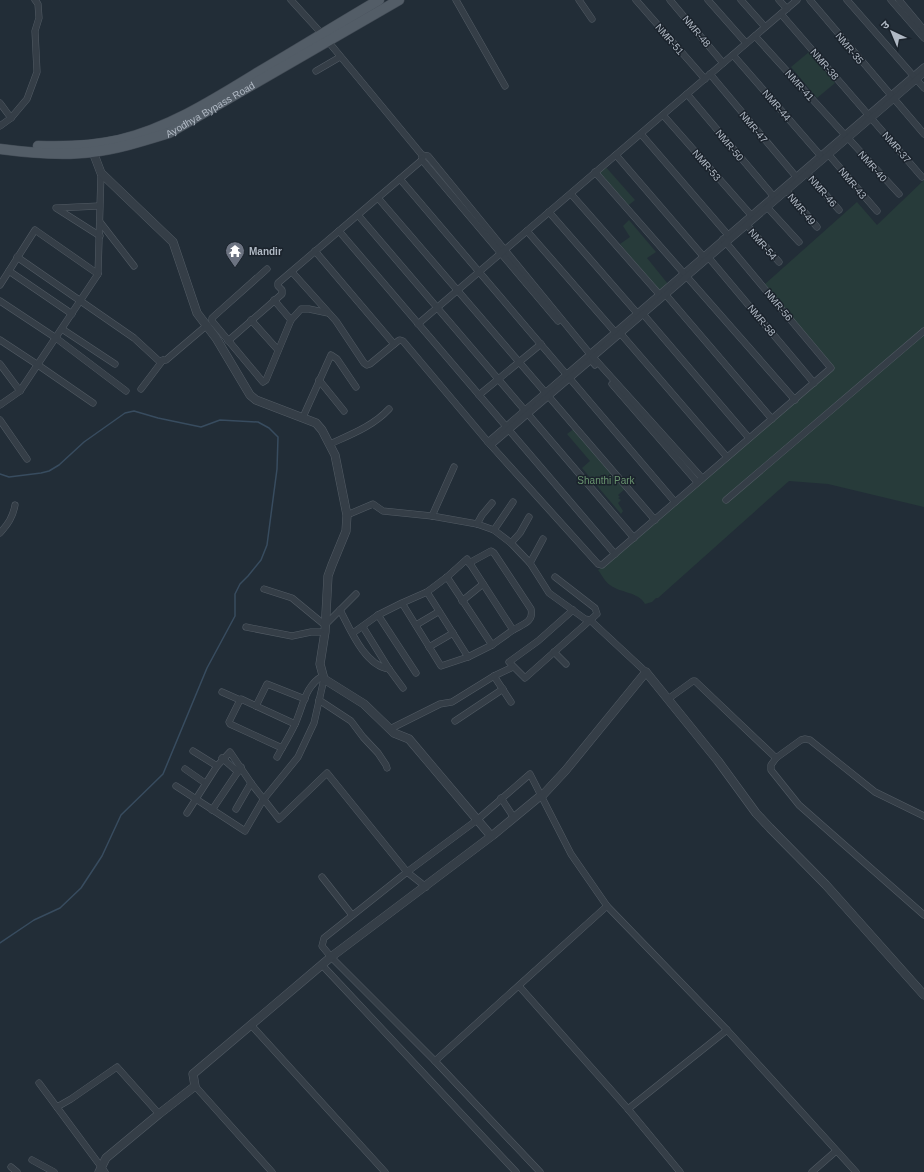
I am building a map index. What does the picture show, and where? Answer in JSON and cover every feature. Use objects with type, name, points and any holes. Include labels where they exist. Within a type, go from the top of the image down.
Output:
[{"type":"main road","name":"Ayodhya Bypass Road","points":[[324,38],[379,0]]},
{"type":"main road","name":"Ayodhya Bypass Road","points":[[0,150],[90,149],[163,126],[324,38],[399,0]]},
{"type":"main road","name":"Ayodhya Bypass Road","points":[[0,143],[20,149]]},
{"type":"street","points":[[0,126],[11,118],[28,99],[37,72],[35,31],[39,18],[38,4],[35,0]]},
{"type":"street","points":[[291,0],[422,157]]},
{"type":"street","points":[[456,0],[505,86]]},
{"type":"street","points":[[579,0],[592,19]]},
{"type":"street","name":"NMR-51","points":[[636,0],[707,77]]},
{"type":"street","name":"NMR-48","points":[[670,0],[723,63]]},
{"type":"street","points":[[708,0],[746,43]]},
{"type":"street","points":[[742,0],[765,27]]},
{"type":"street","points":[[779,0],[786,9]]},
{"type":"street","points":[[418,324],[797,0]]},
{"type":"street","name":"NMR-35","points":[[810,0],[924,134]]},
{"type":"street","points":[[847,0],[924,88]]},
{"type":"street","points":[[892,0],[924,38]]},
{"type":"street","points":[[899,0],[924,30]]},
{"type":"street","name":"NMR-38","points":[[781,14],[870,116]]},
{"type":"street","name":"NMR-41","points":[[755,36],[846,136]]},
{"type":"street","name":"NMR-44","points":[[733,54],[820,155]]},
{"type":"street","points":[[316,71],[340,57]]},
{"type":"street","points":[[915,78],[924,67]]},
{"type":"street","points":[[640,314],[659,294],[706,257],[751,215],[797,178],[820,155],[846,136],[915,78],[924,73]]},
{"type":"street","name":"NMR-47","points":[[707,77],[797,178]]},
{"type":"street","name":"NMR-50","points":[[687,94],[774,198]]},
{"type":"street","points":[[0,103],[11,118]]},
{"type":"street","name":"NMR-53","points":[[663,115],[751,215]]},
{"type":"street","name":"NMR-37","points":[[870,116],[922,177]]},
{"type":"street","name":"NMR-56","points":[[640,134],[831,368],[814,383]]},
{"type":"street","points":[[726,239],[746,225],[767,207],[774,198],[787,191],[797,178],[807,173],[829,155],[846,136]]},
{"type":"street","name":"NMR-40","points":[[846,136],[899,194]]},
{"type":"street","points":[[90,149],[101,173],[173,242],[196,313],[216,338],[250,395],[256,400],[316,423],[336,455],[347,515],[346,531],[328,576],[326,627],[320,664],[323,678],[319,700],[314,723],[298,757],[263,800],[246,832],[176,786]]},
{"type":"street","name":"NMR-58","points":[[616,155],[814,383]]},
{"type":"street","name":"NMR-43","points":[[829,155],[877,211]]},
{"type":"street","points":[[228,341],[283,292],[277,284],[378,198],[422,157],[428,156],[503,252],[590,357],[700,480]]},
{"type":"street","points":[[595,172],[794,400]]},
{"type":"street","points":[[0,405],[20,390],[98,274],[101,173]]},
{"type":"street","name":"NMR-46","points":[[807,173],[839,210]]},
{"type":"street","points":[[400,178],[675,502]]},
{"type":"street","name":"NMR-49","points":[[787,191],[817,227]]},
{"type":"street","points":[[571,194],[659,294]]},
{"type":"street","points":[[378,198],[655,520]]},
{"type":"street","points":[[100,206],[56,208],[100,236]]},
{"type":"street","points":[[767,207],[799,242]]},
{"type":"street","points":[[549,212],[749,438]]},
{"type":"street","points":[[358,214],[634,538]]},
{"type":"street","points":[[100,222],[134,266]]},
{"type":"street","name":"NMR-54","points":[[746,225],[779,262]]},
{"type":"street","points":[[0,285],[34,230],[98,274]]},
{"type":"street","points":[[527,231],[727,457]]},
{"type":"street","points":[[339,232],[615,554]]},
{"type":"street","points":[[315,252],[394,344]]},
{"type":"street","points":[[17,257],[134,338],[159,361],[166,360],[206,326]]},
{"type":"street","points":[[267,269],[212,318],[228,341],[263,382],[266,380],[291,320],[301,309],[329,313]]},
{"type":"street","points":[[9,271],[72,314]]},
{"type":"street","points":[[292,272],[336,321],[364,363],[367,365],[394,344],[400,340],[403,341],[490,443],[598,564],[602,565],[814,383]]},
{"type":"street","points":[[490,443],[640,314],[666,295],[685,275]]},
{"type":"street","points":[[666,295],[772,419]]},
{"type":"street","points":[[274,300],[291,320]]},
{"type":"street","points":[[0,301],[56,338],[126,391]]},
{"type":"street","points":[[251,320],[278,350]]},
{"type":"street","points":[[62,329],[116,364]]},
{"type":"street","points":[[726,500],[924,332]]},
{"type":"street","points":[[0,340],[93,403]]},
{"type":"street","points":[[479,395],[541,344]]},
{"type":"street","points":[[304,418],[331,355],[337,359],[356,386]]},
{"type":"street","points":[[141,389],[163,360]]},
{"type":"street","points":[[0,364],[20,390]]},
{"type":"street","points":[[319,380],[344,411]]},
{"type":"street","points":[[330,444],[366,428],[381,418],[389,409]]},
{"type":"street","points":[[0,420],[27,459]]},
{"type":"street","points":[[432,516],[454,467]]},
{"type":"street","points":[[494,530],[513,502]]},
{"type":"street","points":[[477,524],[492,503]]},
{"type":"street","points":[[347,515],[373,504],[383,511],[432,516],[477,524],[494,530],[511,543],[530,563],[549,593],[585,619],[590,620],[646,672],[718,761],[756,813],[826,885],[922,990]]},
{"type":"street","points":[[0,533],[8,525],[13,515],[15,505]]},
{"type":"street","points":[[511,543],[520,533],[529,517]]},
{"type":"street","points":[[530,563],[543,538]]},
{"type":"street","points":[[402,603],[441,666],[468,657],[492,645],[530,620],[532,615],[531,609],[494,553],[491,551],[487,552],[470,563]]},
{"type":"street","points":[[353,633],[378,615],[427,592],[447,578],[467,560],[513,630]]},
{"type":"street","points":[[555,577],[595,608],[597,614],[524,678],[509,662],[538,641],[573,610]]},
{"type":"street","points":[[447,578],[492,645]]},
{"type":"street","points":[[462,601],[483,584]]},
{"type":"street","points":[[264,589],[292,598],[326,627]]},
{"type":"street","points":[[427,592],[438,612],[468,657]]},
{"type":"street","points":[[246,627],[292,636],[311,632],[326,627],[356,594]]},
{"type":"street","points":[[340,610],[366,656],[383,668],[389,669]]},
{"type":"street","points":[[416,625],[438,612]]},
{"type":"street","points":[[378,615],[416,673]]},
{"type":"street","points":[[363,627],[389,669],[403,688]]},
{"type":"street","points":[[429,647],[452,633]]},
{"type":"street","points":[[554,652],[566,664]]},
{"type":"street","points":[[390,729],[440,704],[452,702],[494,676],[513,667]]},
{"type":"street","points":[[272,1172],[195,1086],[193,1074],[331,957],[426,887],[539,797],[541,797],[566,770],[646,672]]},
{"type":"street","points":[[494,676],[511,702]]},
{"type":"street","points":[[277,757],[295,724],[310,687],[316,680],[323,678],[364,704],[394,733],[408,739],[491,836]]},
{"type":"street","points":[[668,700],[695,681],[776,758]]},
{"type":"street","points":[[256,706],[267,684],[305,699]]},
{"type":"street","points":[[455,721],[504,690]]},
{"type":"street","points":[[222,692],[240,700],[241,699],[295,724]]},
{"type":"street","points":[[240,700],[229,722],[230,724],[282,748]]},
{"type":"street","points":[[319,700],[351,721],[377,751],[387,768]]},
{"type":"street","points":[[924,816],[875,792],[810,740],[801,740],[776,758],[771,764],[771,770],[799,805],[924,915]]},
{"type":"street","points":[[193,751],[217,766]]},
{"type":"street","points":[[187,813],[222,758],[230,752],[239,770],[279,819],[327,773],[407,872],[426,887]]},
{"type":"street","points":[[222,758],[239,770]]},
{"type":"street","points":[[185,769],[205,783]]},
{"type":"street","points":[[212,810],[239,770]]},
{"type":"street","points":[[540,1172],[435,1061],[331,957],[322,946],[324,938],[407,872],[477,820],[530,774],[571,854],[607,906],[727,1030],[856,1172]]},
{"type":"street","points":[[236,810],[251,784]]},
{"type":"street","points":[[501,798],[514,818]]},
{"type":"street","points":[[322,877],[352,915]]},
{"type":"street","points":[[435,1061],[607,906]]},
{"type":"street","points":[[322,965],[516,1172]]},
{"type":"street","points":[[519,986],[628,1109],[680,1172]]},
{"type":"street","points":[[251,1025],[385,1172]]},
{"type":"street","points":[[628,1109],[727,1030]]},
{"type":"street","points":[[57,1107],[117,1067],[159,1114]]},
{"type":"street","points":[[39,1083],[102,1170]]},
{"type":"street","points":[[102,1170],[106,1158],[195,1086]]},
{"type":"street","points":[[812,1172],[836,1151]]},
{"type":"street","points":[[32,1160],[54,1172]]},
{"type":"street","points":[[11,1167],[17,1172]]},
{"type":"green space","points":[[809,52],[835,83],[817,98],[791,67]]},
{"type":"green space","points":[[604,165],[635,200],[625,208],[595,172]]},
{"type":"green space","points":[[924,180],[924,507],[828,484],[789,481],[652,602],[645,604],[638,597],[614,588],[608,584],[598,570],[834,368],[765,284],[857,202],[877,225]]},
{"type":"green space","points":[[629,220],[656,252],[647,258],[668,284],[659,291],[620,244],[630,237],[623,226]]},
{"type":"green space","name":"Shanthi Park","points":[[575,428],[626,488],[618,495],[620,497],[618,498],[621,500],[618,503],[623,511],[621,514],[582,468],[590,461],[567,434]]},
{"type":"waterway","points":[[0,474],[9,477],[49,471],[59,465],[84,442],[125,413],[134,411],[158,418],[201,427],[220,420],[258,422],[269,428],[278,437],[277,469],[267,545],[261,560],[240,584],[235,594],[235,616],[207,668],[163,774],[121,815],[102,856],[81,888],[60,908],[34,920],[0,943]]},
{"type":"place","name":"Mandir","points":[[235,268]]}]
